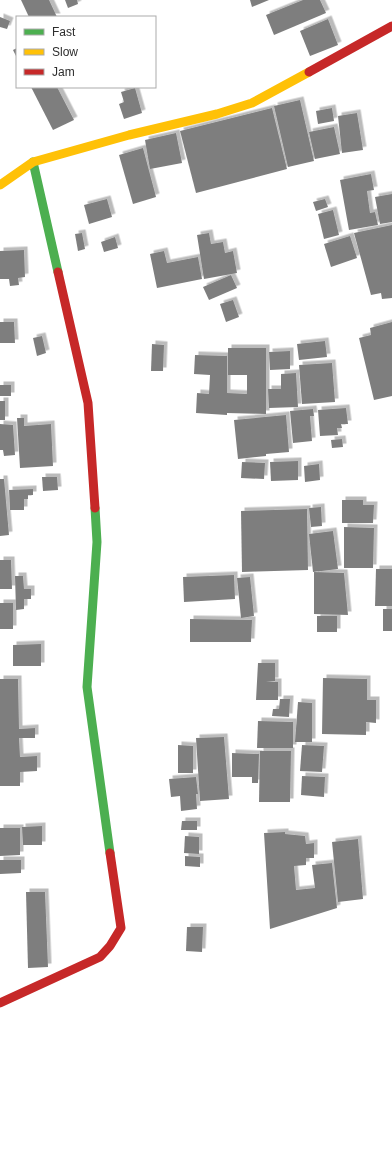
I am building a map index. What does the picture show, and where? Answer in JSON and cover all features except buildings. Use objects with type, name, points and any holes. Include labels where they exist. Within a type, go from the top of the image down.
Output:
[{"type":"street","points":[[0,184],[33,162],[129,135],[217,114],[252,103],[392,26]]},
{"type":"street","points":[[0,1003],[100,957],[110,946],[122,928],[87,687],[97,542],[88,403],[33,162]]},
{"type":"traffic: fast","points":[[33,162],[58,272]]},
{"type":"traffic: fast","points":[[95,508],[97,542],[87,687],[110,853]]},
{"type":"traffic: slow","points":[[0,185],[33,162],[129,135],[217,114],[252,103],[309,72]]},
{"type":"traffic: jam","points":[[309,72],[392,26]]},
{"type":"traffic: jam","points":[[58,272],[88,403],[95,508]]},
{"type":"traffic: jam","points":[[0,1003],[100,957],[110,946],[121,928],[110,853]]}]
